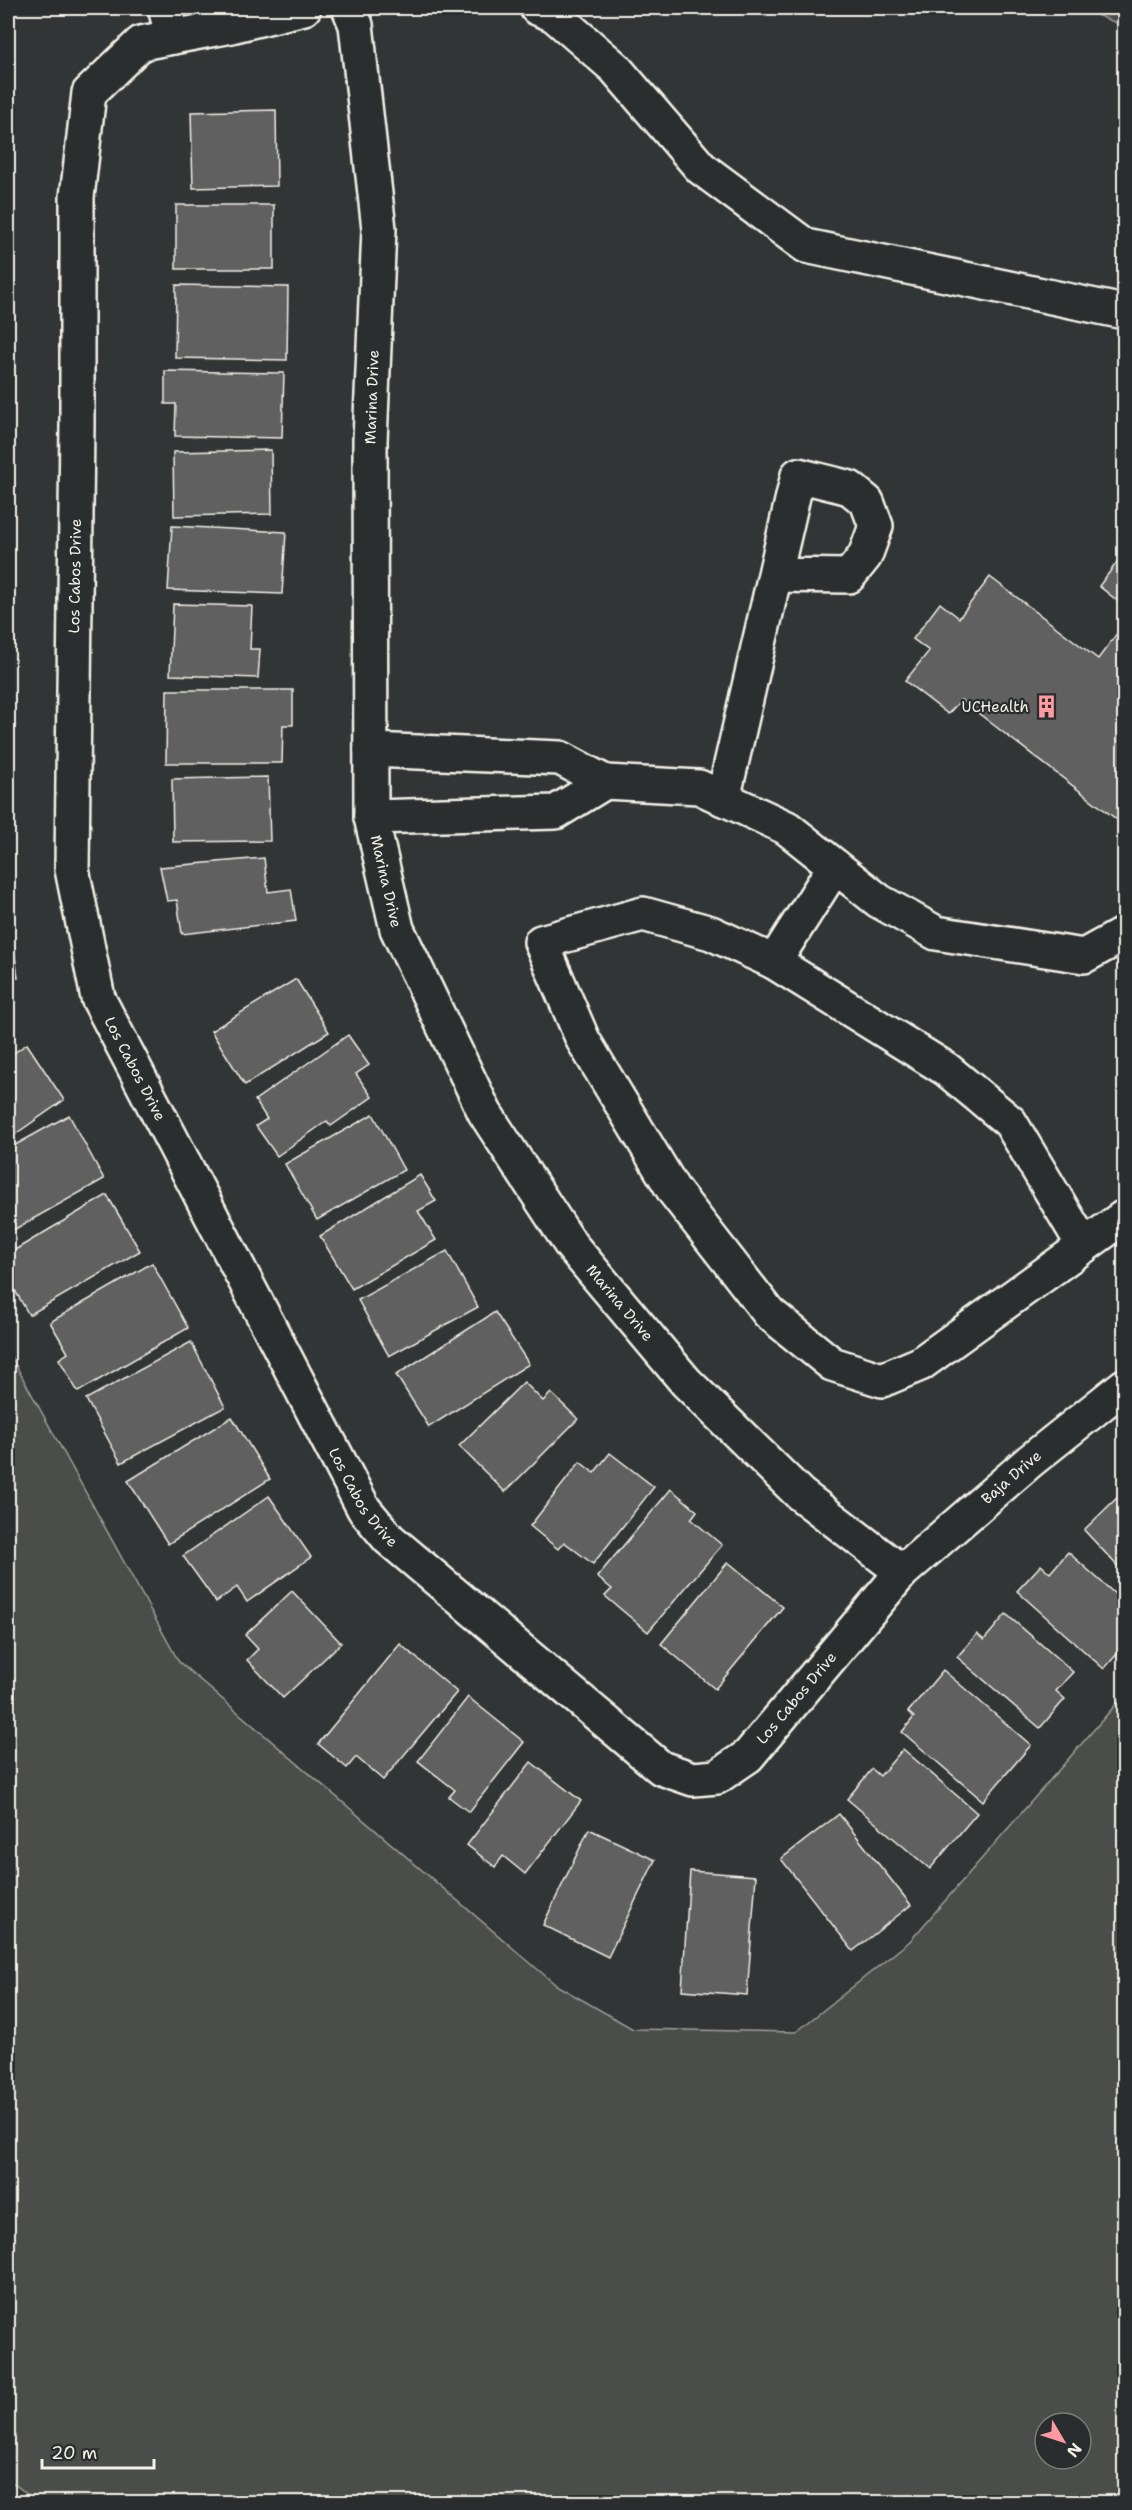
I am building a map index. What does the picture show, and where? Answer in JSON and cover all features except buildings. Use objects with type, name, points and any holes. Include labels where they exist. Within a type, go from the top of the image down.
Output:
[{"type":"street","name":"Los Cabos Drive","points":[[304,8],[169,22],[141,44],[89,93],[77,197],[72,869],[98,998],[364,1509],[388,1539],[661,1768],[693,1779],[717,1778],[748,1756],[902,1572]]},
{"type":"street","name":"Marina Drive","points":[[349,8],[356,25],[379,229],[370,441],[371,817],[397,929],[485,1113],[571,1245],[686,1382],[800,1494],[902,1572]]},
{"type":"street","points":[[537,8],[554,15],[615,68],[701,168],[806,246],[1125,312]]},
{"type":"street","points":[[723,799],[775,575]]},
{"type":"street","points":[[371,750],[560,758],[605,782],[699,787],[787,828],[879,901],[936,933],[1084,956],[1125,934]]},
{"type":"street","points":[[371,817],[556,812],[605,782]]},
{"type":"street","points":[[774,962],[835,866]]},
{"type":"street","points":[[1084,1246],[1010,1122],[946,1069],[774,962],[711,933],[643,914],[541,942],[584,1040],[674,1191],[769,1313],[832,1364],[882,1380],[920,1364],[1125,1217]]},
{"type":"street","name":"Baja Drive","points":[[902,1572],[1030,1461],[1125,1386]]},
{"type":"shaded area","points":[[1079,8],[1124,8],[1124,26]]},
{"type":"shaded area","points":[[8,1351],[179,1662],[556,1985],[633,2029],[796,2032],[910,1941],[1124,1695],[1124,2502],[37,2502],[8,2479]]},
{"type":"place","name":"UCHealth","points":[[1047,707]]}]
